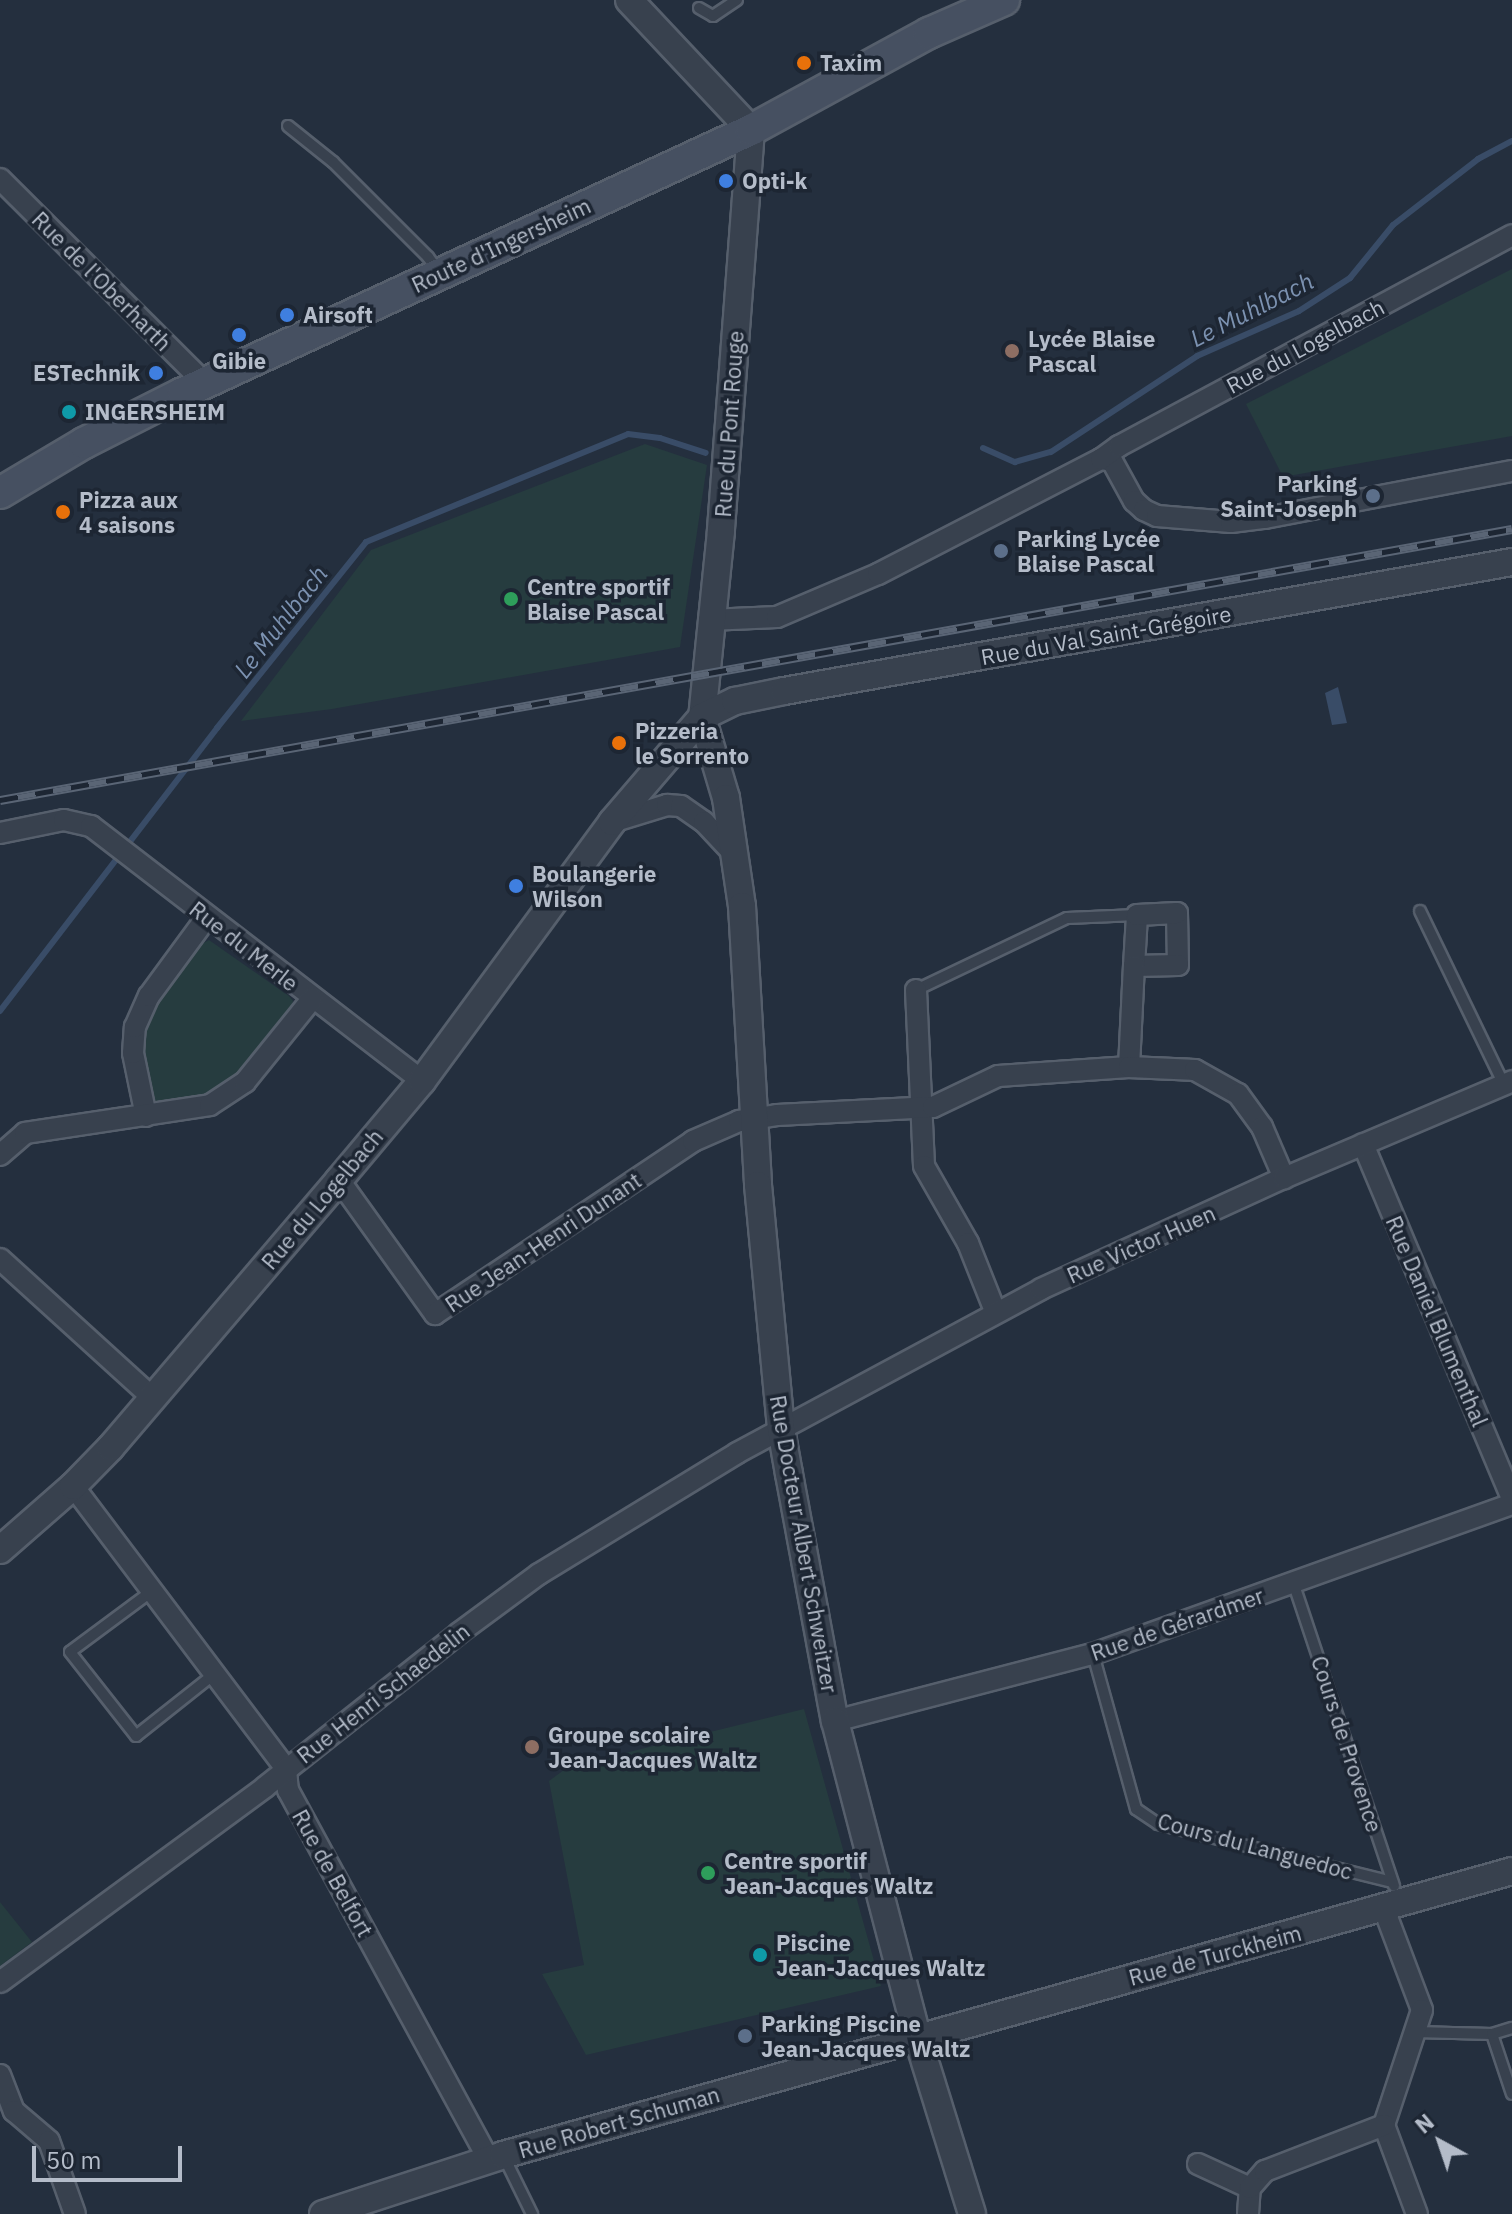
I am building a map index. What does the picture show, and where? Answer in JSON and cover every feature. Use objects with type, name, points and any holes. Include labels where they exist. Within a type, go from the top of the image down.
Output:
[{"type":"main road","name":"Route d'Ingersheim","points":[[0,493],[84,443],[205,383],[751,130],[929,33],[1004,0]]},
{"type":"street","points":[[629,0],[751,130]]},
{"type":"street","name":"Rue du Pont Rouge","points":[[702,717],[709,620],[721,531],[751,130]]},
{"type":"street","name":"Rue de l'Oberharth","points":[[0,179],[205,383]]},
{"type":"street","name":"Rue du Logelbach","points":[[709,620],[777,617],[878,574],[1101,459],[1119,446],[1512,235]]},
{"type":"street","points":[[1101,459],[1112,461],[1134,501],[1144,510],[1157,516],[1231,522],[1512,471]]},
{"type":"street","name":"Rue du Val Saint-Grégoire","points":[[702,717],[735,701],[784,691],[1512,562]]},
{"type":"street","name":"Rue du Logelbach","points":[[0,1550],[73,1486],[154,1399],[339,1180],[422,1081],[612,822],[702,717]]},
{"type":"street","name":"Rue Docteur Albert Schweitzer","points":[[702,717],[726,798],[742,906],[754,1117],[781,1429],[835,1721],[917,2036],[972,2214]]},
{"type":"street","points":[[612,822],[667,805],[681,806],[704,822],[734,854]]},
{"type":"street","name":"Rue du Merle","points":[[0,833],[64,820],[91,826],[422,1081]]},
{"type":"street","points":[[1129,1067],[1134,966],[1137,915],[1177,913],[1178,965],[1134,966]]},
{"type":"street","points":[[146,1116],[133,1053],[135,1027],[149,996],[207,917]]},
{"type":"street","points":[[916,990],[924,1166],[968,1243],[995,1311]]},
{"type":"street","points":[[0,1155],[25,1133],[210,1105],[245,1082],[312,999]]},
{"type":"street","points":[[754,1117],[933,1107],[998,1076],[1129,1067],[1195,1070],[1238,1094],[1262,1127],[1284,1178]]},
{"type":"street","name":"Rue Victor Huen","points":[[781,1429],[995,1311],[1284,1178],[1508,1083]]},
{"type":"street","name":"Rue Jean-Henri Dunant","points":[[339,1180],[435,1314],[693,1141],[754,1117]]},
{"type":"street","name":"Rue Daniel Blumenthal","points":[[1363,1144],[1512,1501]]},
{"type":"street","points":[[0,1259],[154,1399]]},
{"type":"street","name":"Rue Henri Schaedelin","points":[[0,1982],[286,1769],[539,1574],[781,1429]]},
{"type":"street","name":"Rue de Belfort","points":[[73,1486],[286,1769],[288,1790],[496,2157]]},
{"type":"street","name":"Rue de Gérardmer","points":[[835,1721],[1093,1654],[1294,1585],[1512,1501]]},
{"type":"street","name":"Rue de Turckheim","points":[[917,2036],[1392,1898],[1512,1871]]},
{"type":"street","points":[[1392,1898],[1422,2010],[1384,2125],[1417,2214]]},
{"type":"street","name":"Rue Robert Schuman","points":[[323,2214],[496,2157],[917,2036]]},
{"type":"street","points":[[0,2075],[14,2111],[49,2141],[75,2214]]},
{"type":"street","points":[[1248,2214],[1250,2188],[1265,2171],[1384,2125]]},
{"type":"street","points":[[1198,2164],[1250,2188]]},
{"type":"lane","points":[[699,8],[713,16],[737,0]]},
{"type":"lane","points":[[288,126],[333,162],[428,257],[440,274]]},
{"type":"lane","points":[[1420,911],[1508,1083]]},
{"type":"lane","points":[[916,990],[1067,918],[1137,915]]},
{"type":"lane","name":"Cours de Provence","points":[[1294,1585],[1392,1898]]},
{"type":"lane","points":[[152,1591],[70,1652],[136,1736],[213,1675]]},
{"type":"lane","name":"Cours du Languedoc","points":[[1093,1654],[1136,1809],[1158,1824],[1392,1898]]},
{"type":"lane","points":[[1415,2032],[1492,2034],[1512,2028]]},
{"type":"lane","points":[[1492,2034],[1512,2094]]},
{"type":"lane","points":[[496,2157],[532,2214]]},
{"type":"green space","points":[[1512,269],[1512,436],[1283,477],[1246,404]]},
{"type":"green space","name":"Centre sportif Blaise Pascal","points":[[645,444],[707,465],[680,647],[332,709],[241,721],[371,550]]},
{"type":"green space","points":[[209,940],[289,996],[293,1001],[292,1011],[242,1072],[205,1097],[158,1103],[149,1095],[146,1083],[143,1047],[146,1030],[155,1008],[202,944]]},
{"type":"green space","name":"Centre sportif Jean-Jacques Waltz","points":[[804,1709],[881,1986],[586,2055],[542,1974],[584,1965],[549,1781],[568,1767]]},
{"type":"green space","points":[[0,1902],[32,1942],[0,1966]]},
{"type":"water","points":[[1338,687],[1347,723],[1332,725],[1325,693]]},
{"type":"waterway","name":"Le Muhlbach","points":[[983,448],[1015,462],[1051,452],[1197,356],[1299,311],[1350,278],[1393,225],[1478,159],[1512,141]]},
{"type":"waterway","name":"Le Muhlbach","points":[[0,1011],[217,728],[366,542],[628,434],[660,438],[706,453]]},
{"type":"railway","points":[[0,800],[1512,529]]},
{"type":"place","name":"Taxim","points":[[804,63]]},
{"type":"place","name":"Opti-k","points":[[726,181]]},
{"type":"place","name":"Airsoft","points":[[287,315]]},
{"type":"place","name":"Gibie","points":[[239,335]]},
{"type":"place","name":"Lycée Blaise Pascal","points":[[1012,351]]},
{"type":"place","name":"ESTechnik","points":[[156,373]]},
{"type":"place","name":"INGERSHEIM","points":[[69,412]]},
{"type":"place","name":"Parking Saint-Joseph","points":[[1373,496]]},
{"type":"place","name":"Pizza aux 4 saisons","points":[[63,512]]},
{"type":"place","name":"Parking Lycée Blaise Pascal","points":[[1001,551]]},
{"type":"place","name":"Centre sportif Blaise Pascal","points":[[511,599]]},
{"type":"place","name":"Pizzeria le Sorrento","points":[[619,743]]},
{"type":"place","name":"Boulangerie Wilson","points":[[516,886]]},
{"type":"place","name":"Groupe scolaire Jean-Jacques Waltz","points":[[532,1747]]},
{"type":"place","name":"Centre sportif Jean-Jacques Waltz","points":[[708,1873]]},
{"type":"place","name":"Piscine Jean-Jacques Waltz","points":[[760,1955]]},
{"type":"place","name":"Parking Piscine Jean-Jacques Waltz","points":[[745,2036]]}]
